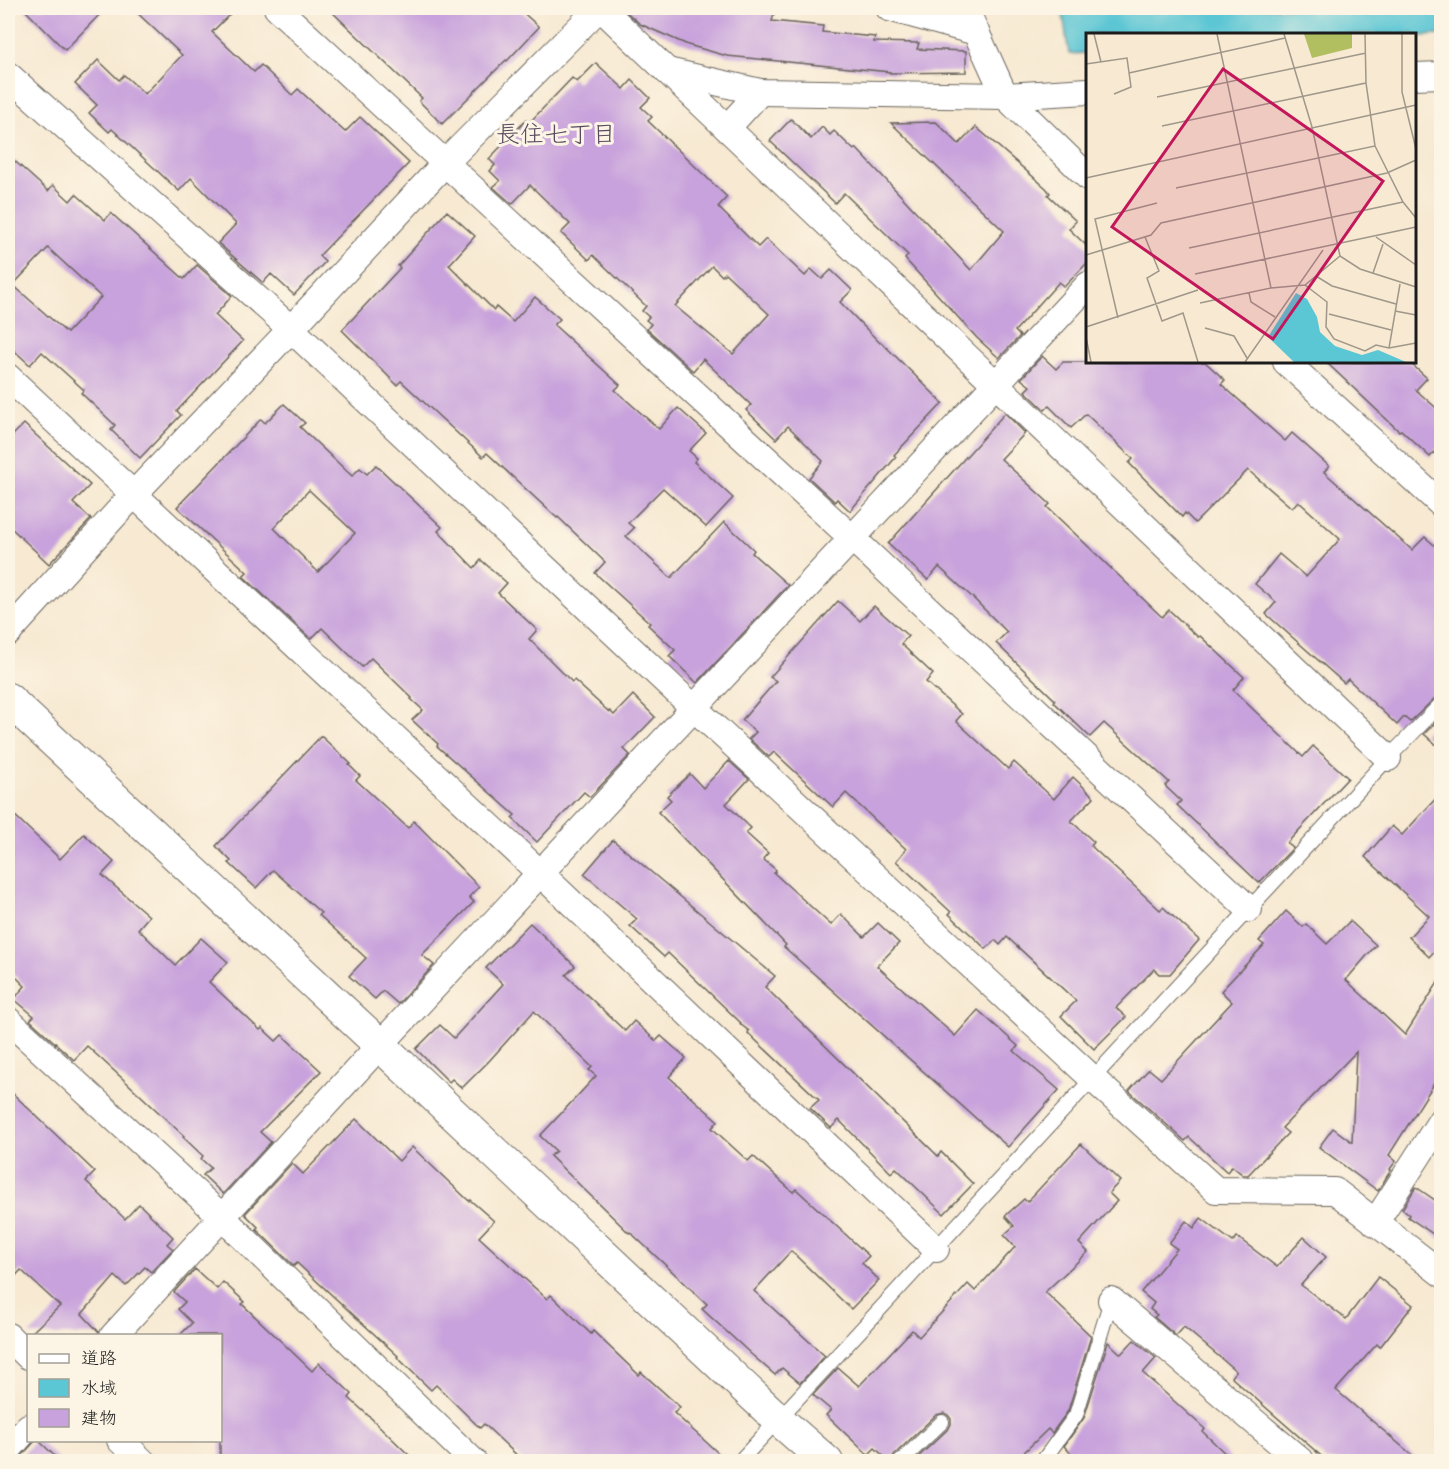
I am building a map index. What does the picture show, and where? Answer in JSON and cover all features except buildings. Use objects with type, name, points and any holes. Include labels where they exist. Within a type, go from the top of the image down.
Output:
[{"type":"street","points":[[277,8],[852,538],[1249,909]]},
{"type":"street","points":[[8,633],[133,495],[445,163],[600,8],[1388,758]]},
{"type":"street","points":[[889,8],[976,32]]},
{"type":"street","points":[[964,8],[1005,96],[1086,175]]},
{"type":"street","points":[[666,71],[760,92],[1005,96],[1086,91]]},
{"type":"street","points":[[8,75],[291,329],[694,708],[1093,1079],[1216,1190],[1335,1191],[1442,1274]]},
{"type":"street","points":[[1416,75],[1442,75]]},
{"type":"street","points":[[727,128],[760,92]]},
{"type":"street","points":[[114,1334],[1086,287]]},
{"type":"street","points":[[1287,363],[1442,505]]},
{"type":"street","points":[[8,377],[540,873],[936,1249]]},
{"type":"street","points":[[8,699],[779,1420],[827,1461]]},
{"type":"street","points":[[8,1020],[222,1217],[474,1461]]},
{"type":"street","points":[[1375,1223],[1442,1119]]},
{"type":"street","points":[[1111,1300],[1302,1461]]},
{"type":"street","points":[[8,1336],[27,1355]]},
{"type":"street","points":[[8,1450],[27,1428]]},
{"type":"street","points":[[122,1442],[142,1461]]},
{"type":"lane","points":[[740,1461],[1388,758],[1442,703]]},
{"type":"lane","points":[[1042,1461],[1076,1415],[1111,1300]]},
{"type":"lane","points":[[900,1461],[942,1422]]},
{"type":"water","points":[[1062,8],[1441,8],[1441,35],[1416,36],[1416,33],[1086,33],[1086,53],[1069,54]]},
{"type":"district","name":"長住七丁目","points":[[556,137]]}]
